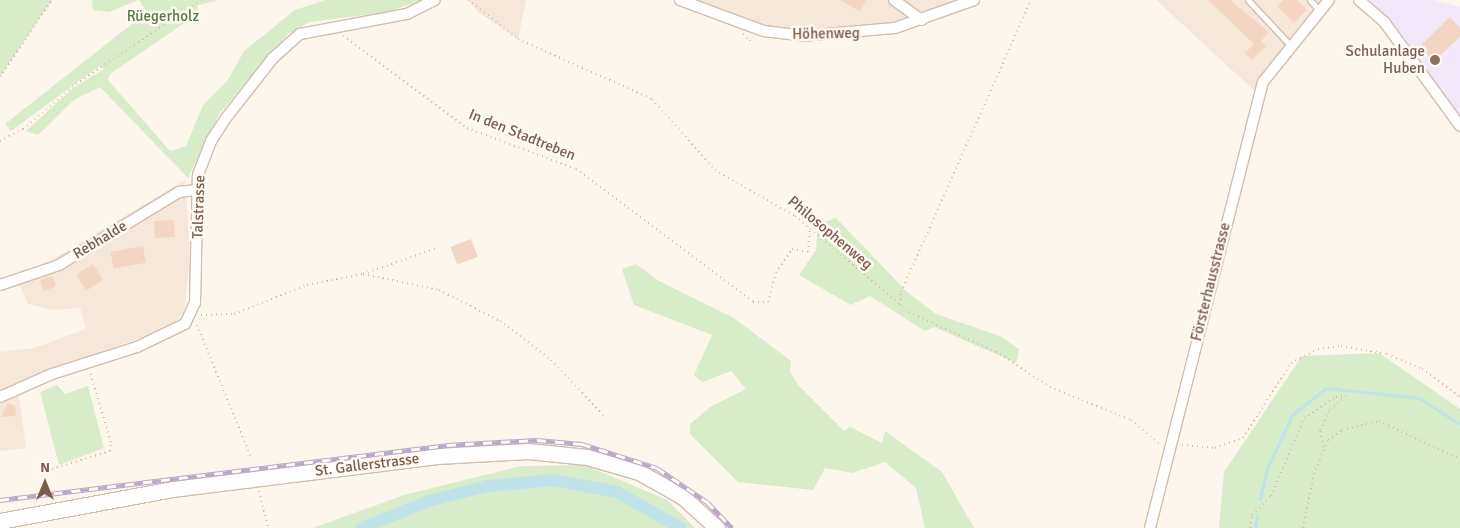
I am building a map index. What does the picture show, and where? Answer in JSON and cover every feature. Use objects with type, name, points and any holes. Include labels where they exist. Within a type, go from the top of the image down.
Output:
[{"type":"main road","name":"St. Gallerstrasse","points":[[0,521],[172,489],[437,456],[528,451],[587,457],[639,472],[683,497],[717,528]]},
{"type":"street","name":"Talstrasse","points":[[192,314],[198,269],[196,190],[214,135],[273,58],[300,34],[329,26],[407,14],[435,0]]},
{"type":"street","name":"Höhenweg","points":[[680,0],[781,35],[868,33],[922,20],[974,0]]},
{"type":"street","points":[[894,0],[922,20]]},
{"type":"street","name":"Försterhausstrasse","points":[[1150,528],[1168,447],[1263,82],[1329,0]]},
{"type":"street","points":[[1359,0],[1385,24],[1460,126]]},
{"type":"street","name":"Rebhalde","points":[[0,285],[59,265],[179,192],[196,190]]},
{"type":"street","points":[[0,397],[87,363],[171,334],[192,314]]},
{"type":"lane","points":[[1248,0],[1292,46]]},
{"type":"lane","points":[[1310,0],[1321,11]]},
{"type":"path","points":[[0,77],[52,0]]},
{"type":"path","points":[[0,140],[23,129],[76,84],[201,0]]},
{"type":"path","name":"Philosophenweg","points":[[468,0],[518,39],[652,99],[729,181],[776,203],[810,229],[900,305],[933,327],[1000,354],[1050,387],[1131,420],[1168,447]]},
{"type":"path","points":[[900,305],[901,292],[1031,0]]},
{"type":"path","name":"In den Stadtreben","points":[[329,26],[467,128],[576,168],[753,302],[768,302],[776,273],[792,250],[808,252],[810,229]]},
{"type":"path","points":[[251,457],[192,314],[234,314],[323,280],[363,274],[437,248]]},
{"type":"path","points":[[363,274],[439,290],[500,321],[550,360],[606,418]]},
{"type":"path","points":[[1168,447],[1216,448],[1243,438],[1291,363],[1318,349],[1341,346],[1387,354],[1422,370],[1460,396]]},
{"type":"path","points":[[52,468],[103,455],[111,447],[87,363]]},
{"type":"path","points":[[1250,528],[1252,515],[1270,496],[1304,418],[1336,397],[1346,396],[1329,411],[1320,431],[1324,450]]},
{"type":"path","points":[[1303,528],[1306,506],[1324,450],[1328,440],[1342,430],[1379,421],[1460,459]]},
{"type":"path","points":[[267,486],[258,487],[268,528]]},
{"type":"shaded area","points":[[468,0],[526,0],[518,39],[478,12]]},
{"type":"shaded area","points":[[680,0],[974,0],[922,20],[781,35]]},
{"type":"shaded area","points":[[1156,0],[1329,0],[1259,95]]},
{"type":"shaded area","name":"Schulanlage Huben","points":[[1364,0],[1434,0],[1460,7],[1460,126]]},
{"type":"shaded area","points":[[185,180],[190,255],[184,311],[172,326],[17,383],[26,448],[0,451],[0,352],[34,348],[86,329],[80,308],[52,310],[28,304],[20,286],[0,288],[0,279],[38,268]]},
{"type":"green space","points":[[0,0],[52,0],[0,77]]},
{"type":"green space","name":"Rüegerholz","points":[[92,0],[138,0],[109,12],[93,10]]},
{"type":"green space","points":[[139,0],[218,0],[198,5],[196,15],[110,74],[108,80],[170,151],[186,146],[203,105],[228,80],[244,51],[295,10],[326,0],[422,0],[388,12],[310,22],[288,34],[219,114],[188,178],[100,87],[74,100],[38,135],[26,131],[73,88],[104,69],[101,65],[11,131],[5,124],[147,12]]},
{"type":"green space","points":[[836,218],[906,291],[936,314],[1000,336],[1019,349],[1016,363],[934,327],[925,331],[870,296],[851,305],[799,275],[816,250],[818,224]]},
{"type":"green space","points":[[636,264],[659,281],[734,318],[791,361],[790,371],[798,385],[844,431],[850,427],[882,443],[885,431],[942,472],[974,528],[925,528],[916,488],[885,462],[852,473],[825,468],[813,490],[738,482],[690,434],[690,424],[710,407],[746,389],[731,371],[702,382],[694,375],[712,335],[634,305],[622,269]]},
{"type":"green space","points":[[1379,353],[1460,409],[1460,528],[1219,528],[1224,472],[1302,356]]},
{"type":"green space","points":[[57,385],[65,394],[88,386],[104,448],[59,465],[40,392]]},
{"type":"green space","points":[[585,465],[667,500],[695,528],[313,528],[404,495],[521,466]]},
{"type":"building","points":[[840,0],[866,0],[860,11]]},
{"type":"building","points":[[1208,0],[1230,0],[1269,32],[1261,41],[1266,46],[1252,60],[1245,53],[1254,44]]},
{"type":"building","points":[[1283,0],[1297,0],[1307,10],[1294,23],[1277,6]]},
{"type":"building","points":[[1450,17],[1460,28],[1460,37],[1433,62],[1421,45]]},
{"type":"building","points":[[174,220],[175,237],[155,238],[154,221]]},
{"type":"building","points":[[471,239],[478,257],[457,265],[450,247]]},
{"type":"building","points":[[143,246],[146,263],[113,268],[111,252]]},
{"type":"building","points":[[93,264],[103,280],[86,291],[76,275]]},
{"type":"building","points":[[52,276],[56,286],[44,291],[40,281]]},
{"type":"building","points":[[8,403],[15,406],[16,416],[1,417]]},
{"type":"waterway","points":[[1260,499],[1267,469],[1292,415],[1326,388],[1419,398],[1460,424]]},
{"type":"waterway","points":[[361,528],[429,501],[487,486],[554,480],[617,492],[681,528]]},
{"type":"waterway","points":[[1255,528],[1257,516]]},
{"type":"railway","points":[[0,500],[447,445],[537,440],[582,444],[657,468],[707,502],[732,528]]},
{"type":"place","name":"Schulanlage Huben","points":[[1435,60]]}]
